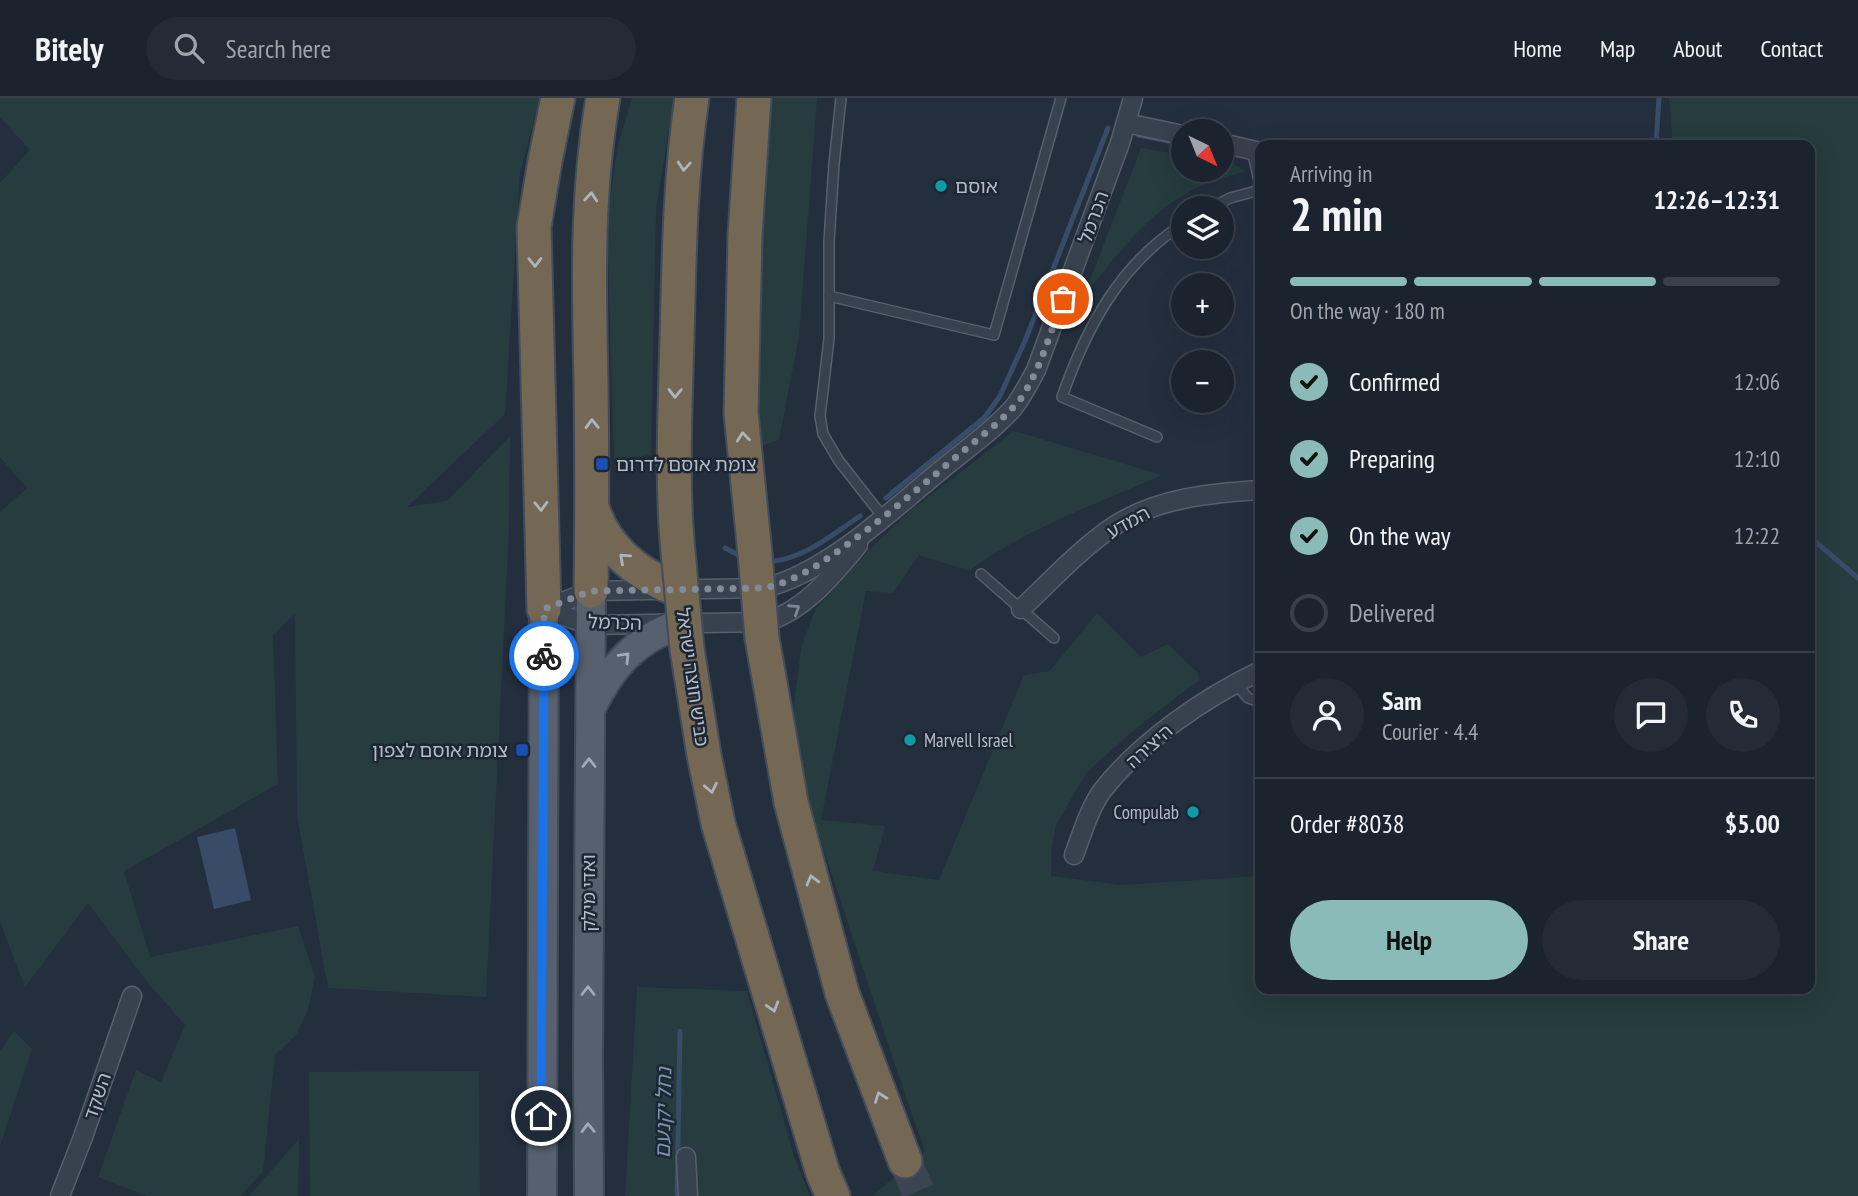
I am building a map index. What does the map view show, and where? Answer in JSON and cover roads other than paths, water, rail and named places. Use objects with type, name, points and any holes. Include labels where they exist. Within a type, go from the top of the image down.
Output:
[{"type":"highway","points":[[544,609],[534,227],[558,98]]},
{"type":"highway","points":[[591,591],[590,225],[594,153],[603,98]]},
{"type":"highway","name":"כביש חוצה ישראל","points":[[692,98],[684,162],[674,443],[678,576],[684,636],[718,823],[823,1173],[833,1196]]},
{"type":"highway","points":[[754,98],[746,221],[741,413],[762,638],[791,802],[842,993],[905,1161]]},
{"type":"highway","points":[[592,507],[597,522],[614,548],[648,577],[678,576]]},
{"type":"main road","name":"ואדי מילק","points":[[589,1196],[591,591]]},
{"type":"main road","points":[[542,1196],[544,609]]},
{"type":"main road","points":[[589,711],[599,691],[626,654],[644,640],[684,636]]},
{"type":"street","name":"הכרמל","points":[[544,609],[591,591],[678,576],[751,589],[779,585],[820,564],[883,517],[1000,421],[1025,393],[1053,325],[1133,98]]},
{"type":"street","points":[[1126,123],[1171,132]]},
{"type":"street","points":[[1234,146],[1255,151]]},
{"type":"street","name":"המדע","points":[[1021,609],[1115,526],[1157,506],[1209,494],[1255,491]]},
{"type":"street","name":"הכרמל","points":[[544,609],[590,625],[684,636],[767,622],[783,616],[814,594],[883,517]]},
{"type":"street","name":"היצירה","points":[[1074,855],[1101,792],[1129,762],[1185,714],[1255,673]]},
{"type":"street","name":"השקד","points":[[60,1196],[132,996]]},
{"type":"street","points":[[686,1157],[688,1196]]},
{"type":"lane","points":[[841,98],[833,177],[829,339],[820,416],[823,434],[839,461],[883,517]]},
{"type":"lane","points":[[829,296],[993,335],[1061,98]]},
{"type":"lane","points":[[1234,197],[1255,190]]},
{"type":"lane","points":[[1157,437],[1062,397],[1078,352],[1101,307],[1132,265],[1171,231]]},
{"type":"lane","points":[[981,574],[1054,638]]},
{"type":"lane","points":[[1235,683],[1248,698],[1255,700]]},
{"type":"water","points":[[235,828],[251,900],[214,909],[197,837]]},
{"type":"waterway","points":[[1656,140],[1659,98]]},
{"type":"waterway","points":[[886,498],[985,417],[1000,396],[1025,341],[1108,128]]},
{"type":"waterway","points":[[1138,135],[1171,142]]},
{"type":"waterway","points":[[767,562],[804,552],[860,516]]},
{"type":"waterway","points":[[1815,541],[1858,578]]},
{"type":"waterway","points":[[725,548],[744,558]]},
{"type":"waterway","name":"נחל יקנעם","points":[[677,1196],[680,1031]]},
{"type":"tunnel","points":[[905,1161],[920,1196]]},
{"type":"place","name":"אוסם","points":[[941,186]]},
{"type":"place","name":"צומת אוסם לדרום","points":[[602,464]]},
{"type":"place","name":"Marvell Israel","points":[[910,740]]},
{"type":"place","name":"צומת אוסם לצפון","points":[[522,750]]},
{"type":"place","name":"Compulab","points":[[1193,812]]}]
